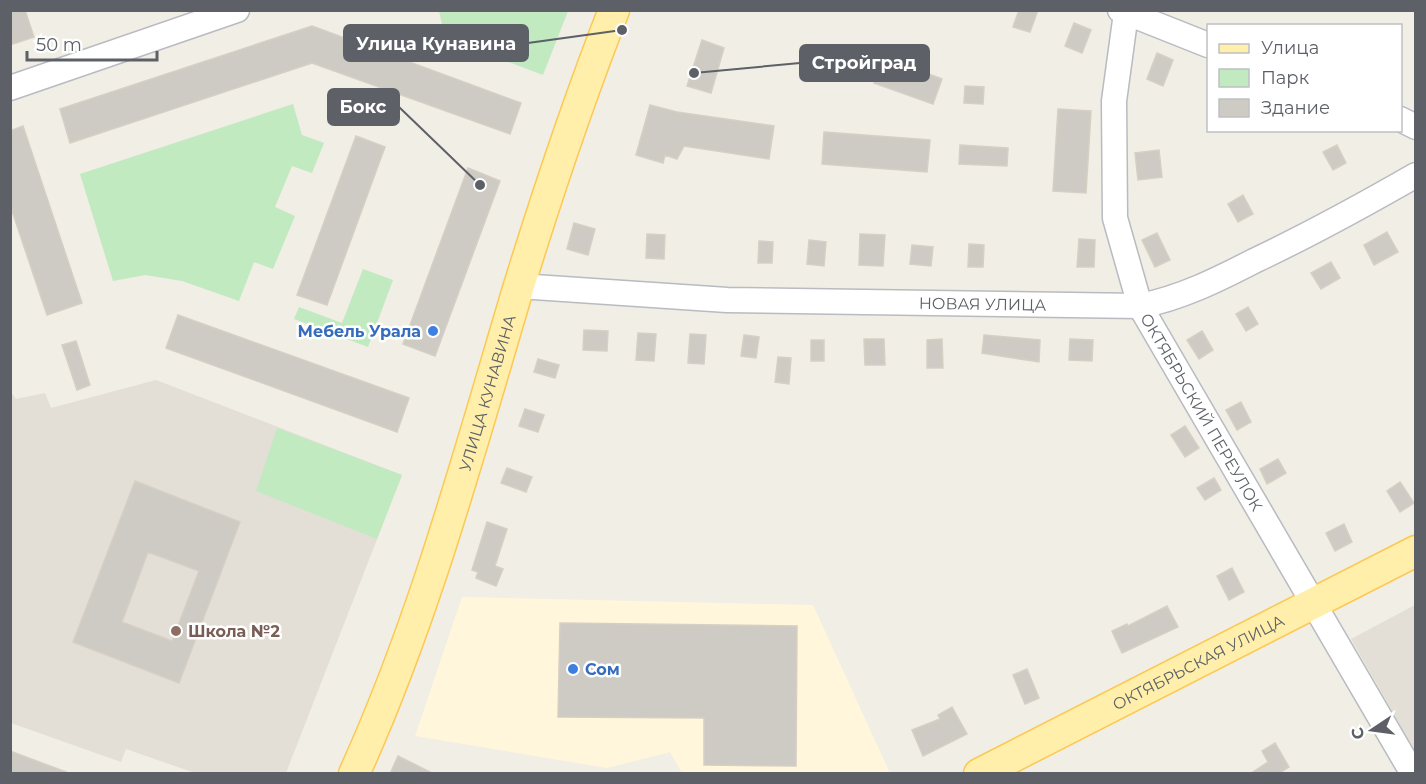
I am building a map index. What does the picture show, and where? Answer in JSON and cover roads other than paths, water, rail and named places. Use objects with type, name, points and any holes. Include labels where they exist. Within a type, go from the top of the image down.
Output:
[{"type":"main road","name":"УЛИЦА КУНАВИНА","points":[[354,774],[381,714],[426,596],[519,286],[588,78],[614,10]]},
{"type":"main road","name":"ОКТЯБРЬСКАЯ УЛИЦА","points":[[979,774],[1416,550]]},
{"type":"street","points":[[10,88],[237,10]]},
{"type":"street","points":[[1123,12],[1207,44]]},
{"type":"street","name":"ОКТЯБРЬСКИЙ ПЕРЕУЛОК","points":[[1123,12],[1114,101],[1115,218],[1140,306],[1413,774]]},
{"type":"street","points":[[1402,120],[1416,127]]},
{"type":"street","name":"НОВАЯ УЛИЦА","points":[[519,286],[727,300],[1140,306],[1173,299],[1205,286],[1320,229],[1416,176]]},
{"type":"place","name":"Улица Кунавина","points":[[622,30]]},
{"type":"place","name":"Стройград","points":[[694,73]]},
{"type":"place","name":"Бокс","points":[[480,185]]},
{"type":"place","name":"Мебель Урала","points":[[433,331]]},
{"type":"place","name":"Школа №2","points":[[176,631]]},
{"type":"place","name":"Сом","points":[[573,669]]}]
